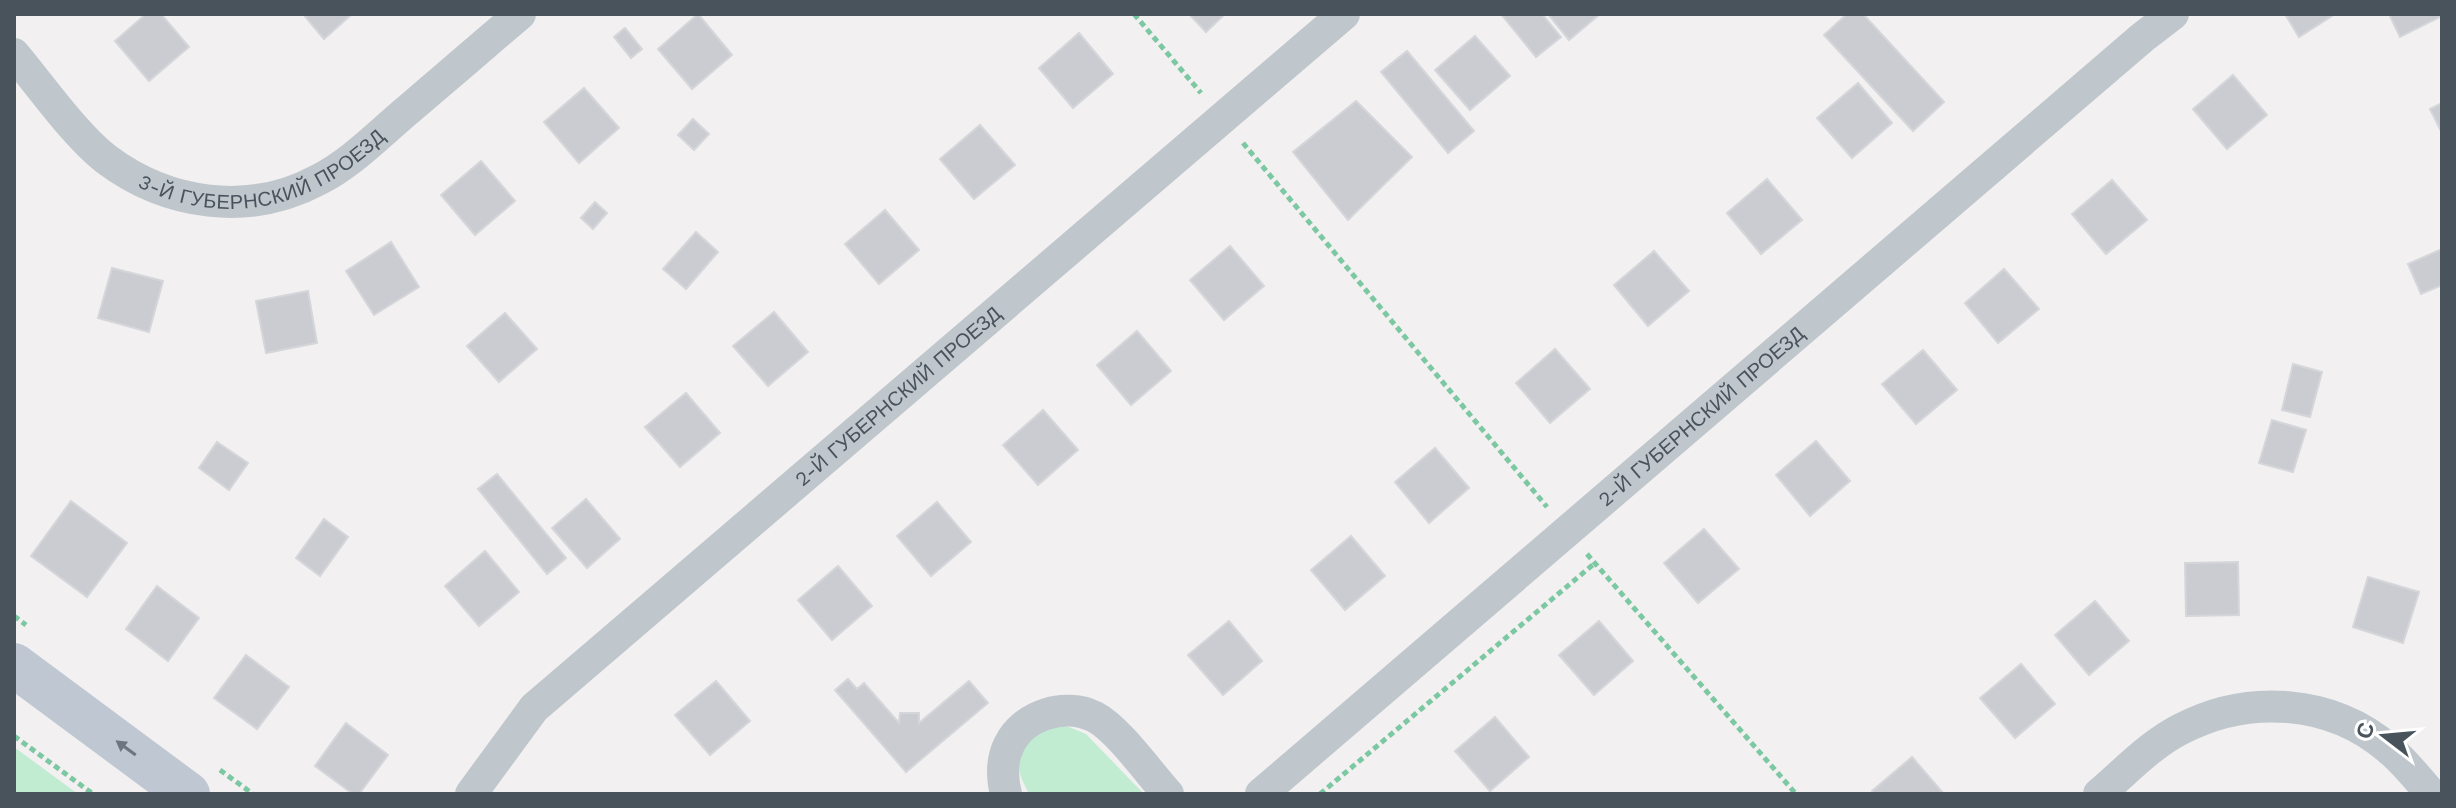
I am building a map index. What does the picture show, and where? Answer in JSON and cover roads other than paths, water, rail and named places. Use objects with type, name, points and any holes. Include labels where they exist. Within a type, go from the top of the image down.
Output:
[{"type":"street","name":"3-Й ГУБЕРНСКИЙ ПРОЕЗД","points":[[14,54],[94,147],[134,178],[170,193],[207,201],[245,202],[282,195],[318,180],[350,159],[520,14]]},
{"type":"street","name":"2-Й ГУБЕРНСКИЙ ПРОЕЗД","points":[[471,794],[534,708],[1344,14]]},
{"type":"street","name":"2-Й ГУБЕРНСКИЙ ПРОЕЗД","points":[[1261,794],[1567,531],[2133,25],[2173,14]]},
{"type":"street","points":[[14,665],[188,794]]},
{"type":"street","points":[[2099,794],[2178,730],[2213,715],[2249,706],[2286,706],[2323,713],[2358,727],[2389,748],[2431,794]]},
{"type":"street","points":[[1006,794],[1002,768],[1009,744],[1025,725],[1046,713],[1071,710],[1095,717],[1114,732],[1168,794]]}]
